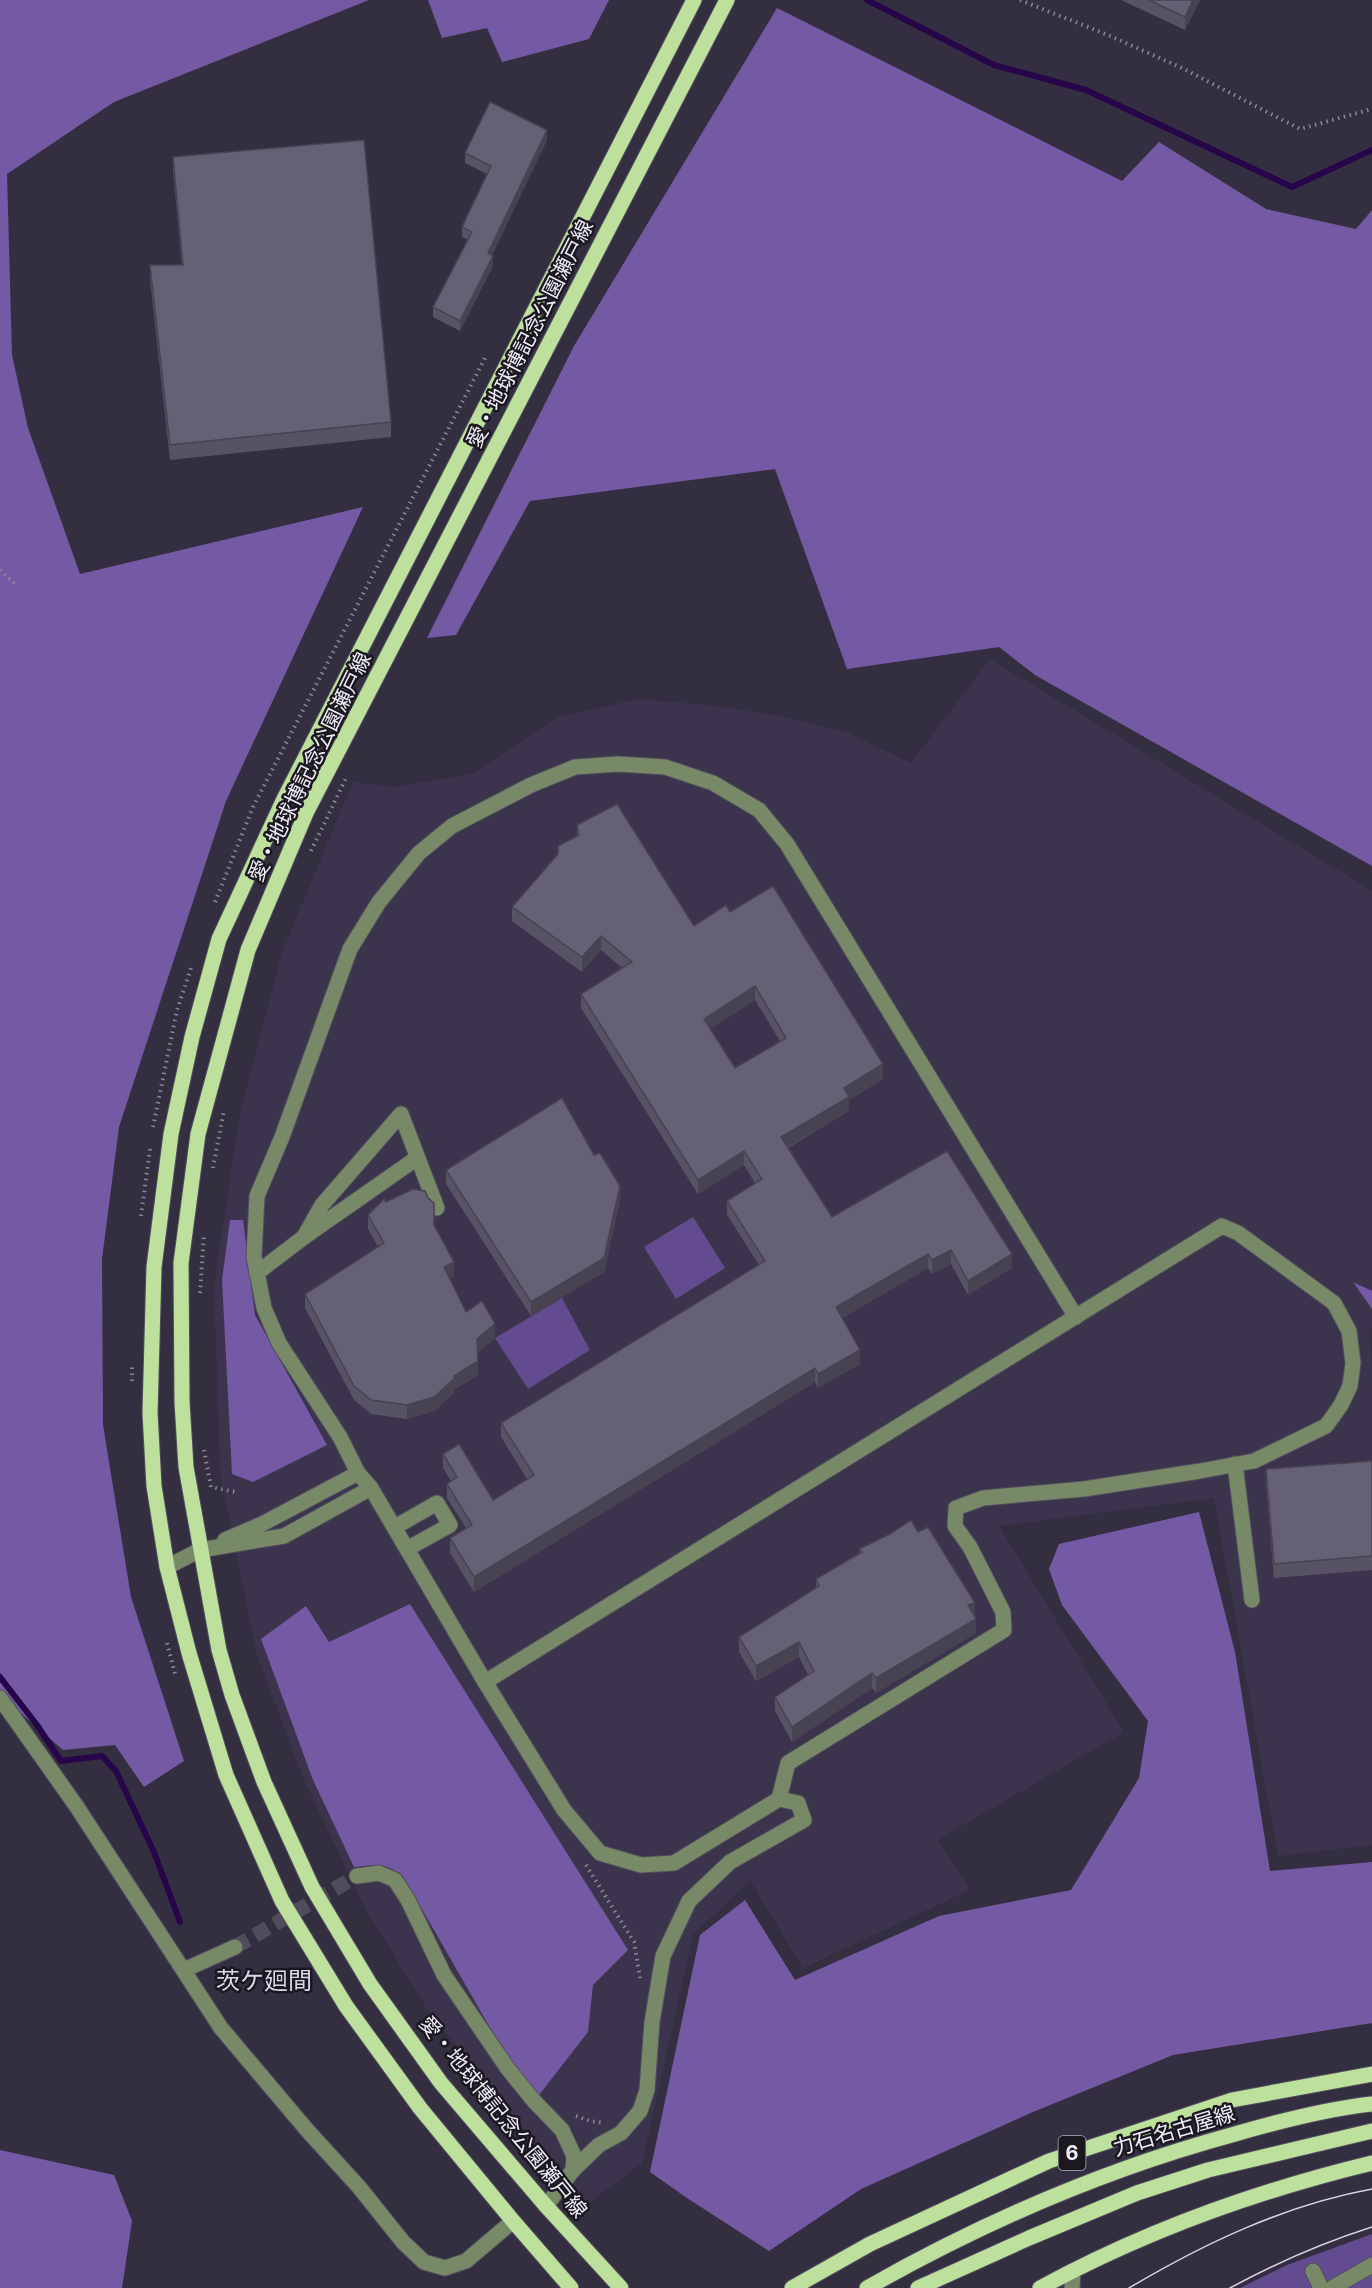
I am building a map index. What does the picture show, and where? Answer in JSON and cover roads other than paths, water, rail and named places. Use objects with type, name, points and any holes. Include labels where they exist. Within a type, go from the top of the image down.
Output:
[{"type":"main road","name":"愛・地球博記念公園瀬戸線","points":[[571,2288],[513,2222],[420,2108],[346,2006],[282,1901],[226,1775],[166,1567],[154,1486],[150,1413],[154,1267],[171,1134],[192,1037],[219,939],[284,799],[694,0]]},
{"type":"main road","name":"愛・地球博記念公園瀬戸線","points":[[621,2288],[546,2206],[441,2083],[370,1984],[312,1887],[264,1782],[232,1695],[219,1650],[186,1467],[182,1401],[181,1263],[198,1134],[248,950],[306,813],[727,0]]},
{"type":"main road","name":"6","points":[[792,2288],[870,2244],[1049,2161],[1232,2100],[1372,2074]]},
{"type":"main road","name":"力石名古屋線","points":[[867,2288],[939,2249],[1106,2174],[1197,2144],[1280,2121],[1372,2104]]},
{"type":"main road","points":[[918,2288],[1137,2193],[1208,2170],[1372,2131]]},
{"type":"main road","points":[[1040,2288],[1161,2229],[1237,2201],[1316,2176],[1372,2163]]},
{"type":"street","points":[[546,2206],[573,2170],[598,2145],[621,2133],[640,2110],[646,2090],[652,2022],[663,1956],[689,1901],[730,1862],[804,1820],[798,1803],[779,1799],[674,1863],[641,1865],[600,1852],[564,1809],[485,1683],[371,1488],[358,1473],[340,1437],[279,1343],[264,1308],[254,1257],[257,1196],[282,1137],[350,949],[379,902],[419,853],[452,826],[531,785],[575,767],[618,764],[665,767],[712,783],[759,810],[787,844],[1076,1317]]},
{"type":"street","points":[[304,1237],[322,1205],[401,1114],[437,1208]]},
{"type":"street","points":[[257,1272],[417,1158]]},
{"type":"street","points":[[485,1683],[1222,1226],[1238,1233],[1334,1303],[1349,1331],[1353,1363],[1350,1386],[1341,1406],[1326,1426],[1294,1444],[1254,1461],[1084,1489],[983,1498],[956,1508],[955,1526],[970,1547],[1003,1612],[1004,1630],[788,1763],[779,1799]]},
{"type":"street","points":[[1235,1464],[1252,1600]]},
{"type":"street","points":[[166,1567],[262,1524],[358,1473]]},
{"type":"street","points":[[200,1550],[284,1536],[371,1488]]},
{"type":"street","points":[[394,1527],[437,1503],[450,1525],[408,1549]]},
{"type":"street","points":[[0,1698],[77,1807],[221,2028],[404,2242],[424,2262],[446,2268],[466,2260],[513,2222]]},
{"type":"street","points":[[357,1876],[380,1873],[395,1880],[408,1900],[444,1975],[508,2069],[562,2130],[574,2157],[573,2170]]},
{"type":"street","points":[[184,1970],[235,1947]]},
{"type":"street","points":[[1332,2288],[1372,2265]]},
{"type":"street","points":[[1072,2288],[1073,2271]]},
{"type":"street","points":[[1313,2271],[1321,2288]]},
{"type":"waterway","points":[[867,0],[994,65],[1086,90],[1292,187],[1372,150]]},
{"type":"waterway","points":[[0,1677],[61,1761],[102,1756],[116,1771],[154,1852],[180,1922]]},
{"type":"tunnel","points":[[235,1947],[357,1876]]},
{"type":"tram line","points":[[1129,2288],[1216,2241],[1277,2215],[1372,2189]]},
{"type":"tram line","points":[[1230,2288],[1300,2254],[1372,2227]]},
{"type":"district","name":"茨ケ廻間","points":[[264,1981]]}]
